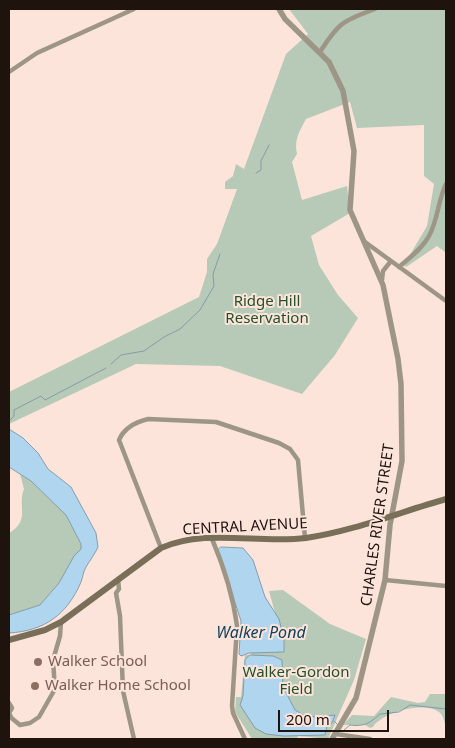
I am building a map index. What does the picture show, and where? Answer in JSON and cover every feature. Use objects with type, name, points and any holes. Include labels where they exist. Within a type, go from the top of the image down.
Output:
[{"type":"main road","name":"CENTRAL AVENUE","points":[[9,640],[45,630],[61,622],[161,548],[182,541],[305,538],[327,534],[446,499]]},
{"type":"street","points":[[9,72],[37,53],[134,9]]},
{"type":"street","name":"CHARLES RIVER STREET","points":[[279,9],[285,20],[320,52],[336,74],[348,113],[354,151],[350,210],[382,280],[398,359],[402,400],[402,461],[392,516],[385,580],[356,698],[332,739]]},
{"type":"street","points":[[320,52],[333,31],[342,22],[375,9]]},
{"type":"street","points":[[399,267],[423,245],[431,234],[441,194],[446,184]]},
{"type":"street","points":[[364,242],[446,301]]},
{"type":"street","points":[[382,280],[383,271],[391,262]]},
{"type":"street","points":[[161,548],[119,440],[124,431],[138,421],[148,419],[216,422],[279,443],[290,449],[298,460],[305,538]]},
{"type":"street","points":[[212,539],[226,577],[235,614],[232,713],[245,739]]},
{"type":"street","points":[[116,593],[120,589],[118,579]]},
{"type":"street","points":[[385,580],[446,586]]},
{"type":"street","points":[[108,586],[116,593],[122,634],[123,691],[134,739]]},
{"type":"street","points":[[9,703],[12,708],[9,713],[10,718],[20,725],[30,723],[39,717],[55,689],[53,660],[60,636],[61,622]]},
{"type":"street","points":[[336,734],[370,739]]},
{"type":"green space","name":"Ridge Hill Reservation","points":[[289,9],[446,9],[446,253],[437,246],[406,267],[404,265],[427,226],[434,184],[424,176],[424,125],[357,128],[350,102],[306,119],[298,136],[296,144],[297,154],[292,162],[302,200],[347,186],[350,213],[311,236],[319,265],[338,295],[358,318],[335,355],[302,394],[220,366],[136,364],[9,424],[9,392],[199,297],[207,272],[207,259],[217,244],[237,189],[225,189],[225,182],[233,176],[236,164],[244,169],[286,54],[308,34]]},
{"type":"green space","points":[[20,474],[31,481],[66,515],[81,544],[81,549],[59,583],[40,605],[9,615],[9,533],[16,528],[22,518],[22,495],[24,489]]},
{"type":"green space","name":"Walker-Gordon Field","points":[[283,590],[330,624],[366,639],[354,680],[328,739],[298,736],[297,739],[252,739],[235,712],[236,697],[241,697],[245,655],[251,655],[260,613],[277,620],[269,591]]},
{"type":"green space","points":[[430,694],[446,694],[446,727],[443,717],[439,712],[424,708],[414,708],[394,713],[370,728],[365,725],[343,725],[352,715],[374,716],[391,697],[418,703],[425,702]]},
{"type":"water","points":[[9,429],[23,438],[38,453],[48,469],[71,487],[96,533],[98,547],[85,569],[75,594],[61,612],[43,625],[22,632],[9,633],[9,615],[40,605],[59,583],[74,556],[81,549],[81,544],[66,515],[31,481],[9,467]]},
{"type":"water","name":"Walker Pond","points":[[221,547],[243,548],[253,560],[265,597],[279,619],[284,640],[284,652],[249,653],[241,656],[239,654],[241,621],[218,550]]},
{"type":"water","name":"Walker Pond","points":[[250,655],[273,656],[282,660],[283,687],[295,710],[305,716],[335,715],[332,723],[327,726],[325,735],[284,736],[266,734],[255,728],[240,705],[243,696],[245,660]]},
{"type":"waterway","points":[[256,173],[261,170],[261,161],[269,145]]},
{"type":"waterway","points":[[111,364],[121,355],[144,351],[164,337],[180,329],[200,310],[214,286],[213,274],[220,254]]},
{"type":"waterway","points":[[9,421],[14,416],[14,410],[41,396],[45,400],[106,368]]},
{"type":"waterway","points":[[344,730],[350,725],[366,724],[380,714],[399,712],[410,705],[446,709]]},
{"type":"waterway","points":[[334,721],[338,725]]},
{"type":"place","name":"Walker School","points":[[38,662]]},
{"type":"place","name":"Walker Home School","points":[[35,686]]}]
